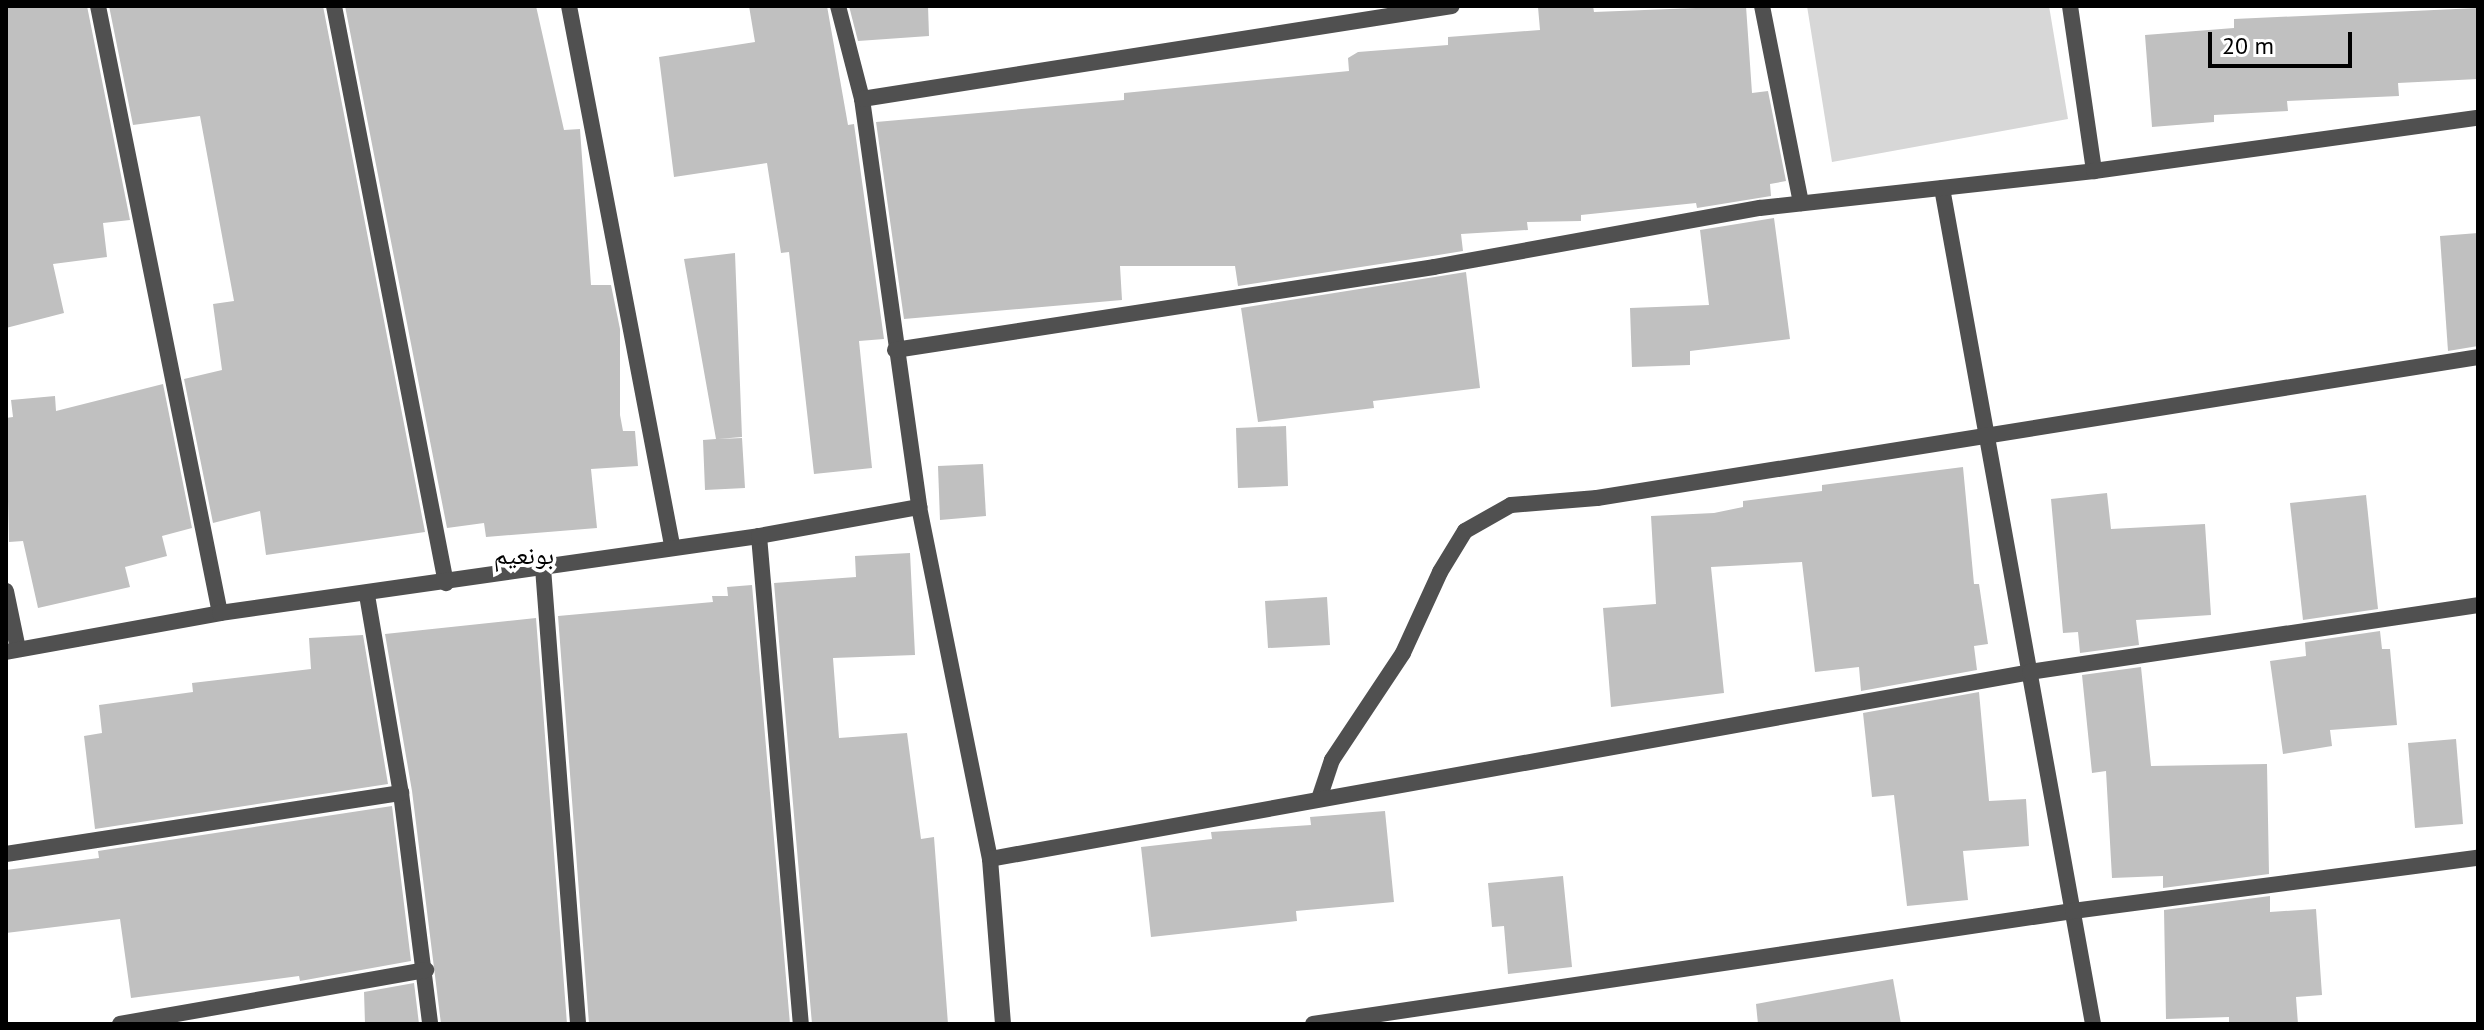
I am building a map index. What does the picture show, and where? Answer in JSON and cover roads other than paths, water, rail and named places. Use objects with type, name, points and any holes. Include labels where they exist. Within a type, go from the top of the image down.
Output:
[{"type":"street","points":[[98,6],[220,613]]},
{"type":"street","points":[[334,6],[446,583]]},
{"type":"street","points":[[569,6],[672,545]]},
{"type":"street","points":[[838,6],[862,99],[919,507],[990,859],[1003,1024]]},
{"type":"street","points":[[862,99],[1452,6]]},
{"type":"street","points":[[1762,6],[1801,203]]},
{"type":"street","points":[[2070,6],[2094,171]]},
{"type":"street","points":[[895,350],[1434,267],[1801,203],[2094,171],[2478,118]]},
{"type":"street","points":[[1942,188],[2093,1024]]},
{"type":"street","points":[[1319,799],[1332,760],[1403,653],[1440,572],[1465,531],[1487,515],[1511,505],[1597,498],[2478,357]]},
{"type":"street","points":[[6,591],[12,651],[220,613],[367,595],[672,545],[759,536],[919,507]]},
{"type":"street","points":[[759,536],[801,1024]]},
{"type":"street","points":[[543,568],[578,1024]]},
{"type":"street","points":[[367,595],[401,793],[426,970],[430,1024]]},
{"type":"street","points":[[990,859],[2030,672],[2478,605]]},
{"type":"street","points":[[6,854],[401,793]]},
{"type":"street","points":[[1313,1024],[2073,911],[2478,858]]},
{"type":"street","points":[[120,1024],[426,970]]},
{"type":"district","name":"بونعيم","points":[[524,555]]}]
